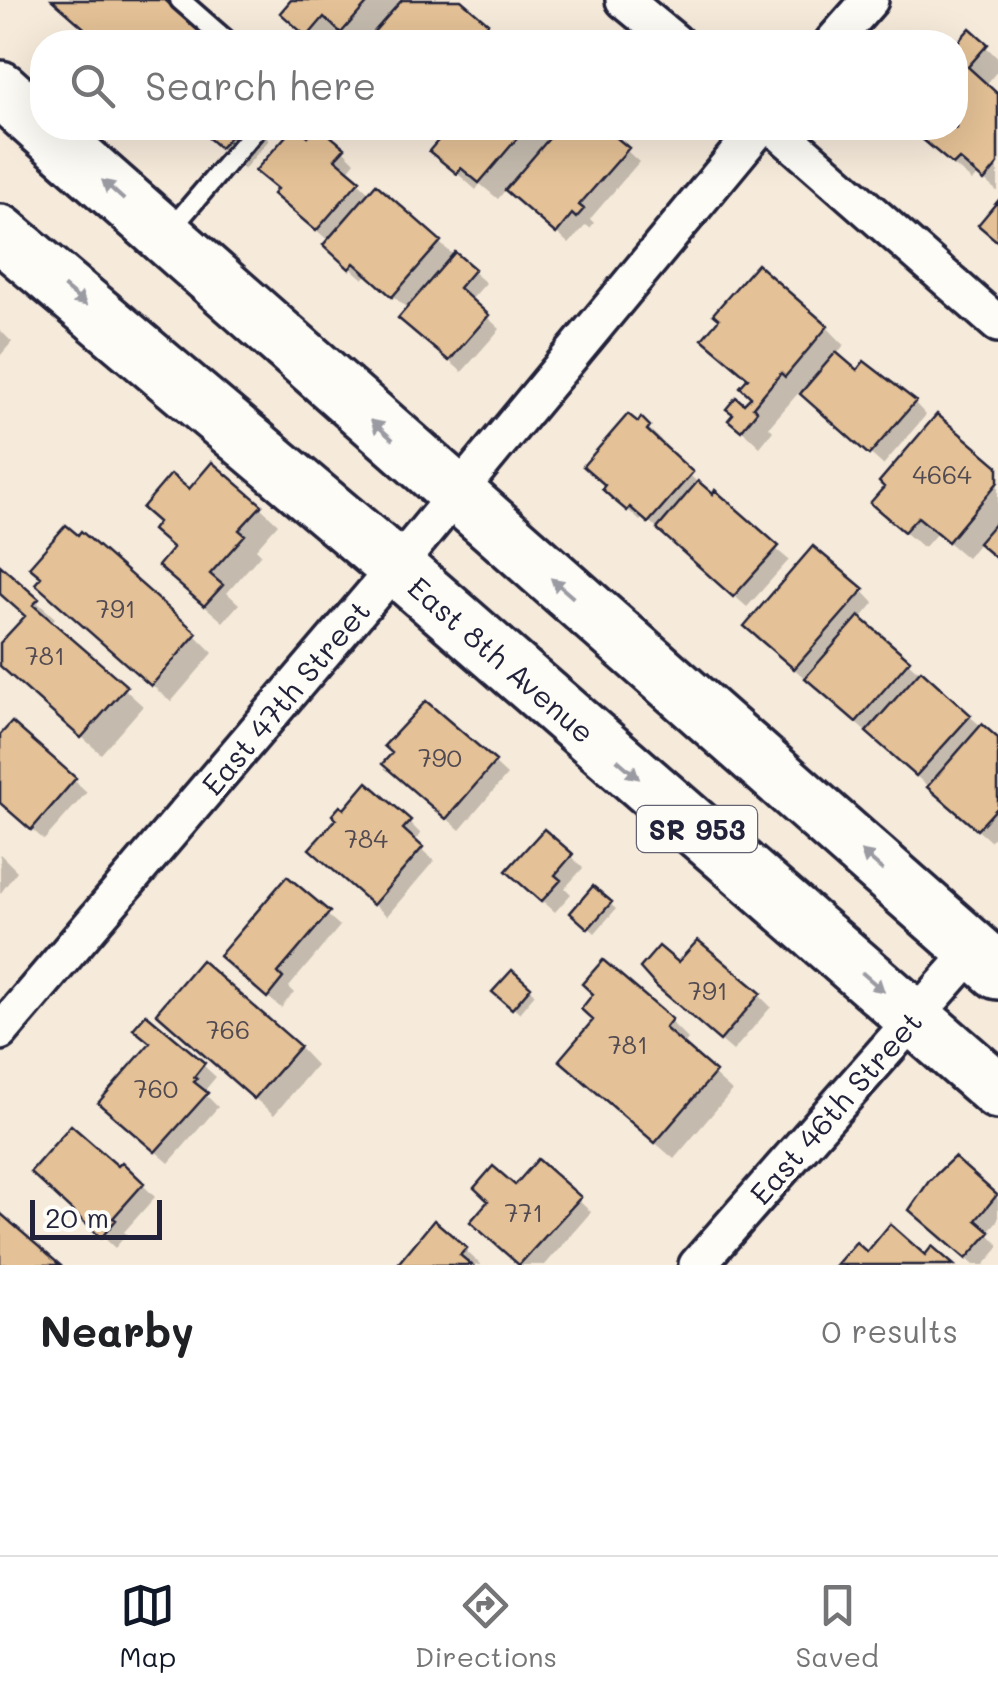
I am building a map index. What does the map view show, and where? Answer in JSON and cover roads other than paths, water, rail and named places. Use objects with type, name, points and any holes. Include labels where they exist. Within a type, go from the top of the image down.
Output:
[{"type":"main road","name":"SR 953","points":[[0,89],[30,116]]},
{"type":"main road","name":"SR 953","points":[[58,140],[986,960]]},
{"type":"main road","name":"East 8th Avenue","points":[[0,233],[396,567],[998,1091]]},
{"type":"street","points":[[624,0],[660,30]]},
{"type":"street","points":[[843,30],[870,0]]},
{"type":"street","name":"East 47th Street","points":[[0,1032],[396,567],[749,140]]},
{"type":"street","points":[[789,140],[998,324]]},
{"type":"street","name":"East 46th Street","points":[[697,1265],[913,1016],[986,960]]},
{"type":"lane","points":[[180,0],[214,30]]},
{"type":"lane","points":[[165,236],[247,140]]}]
